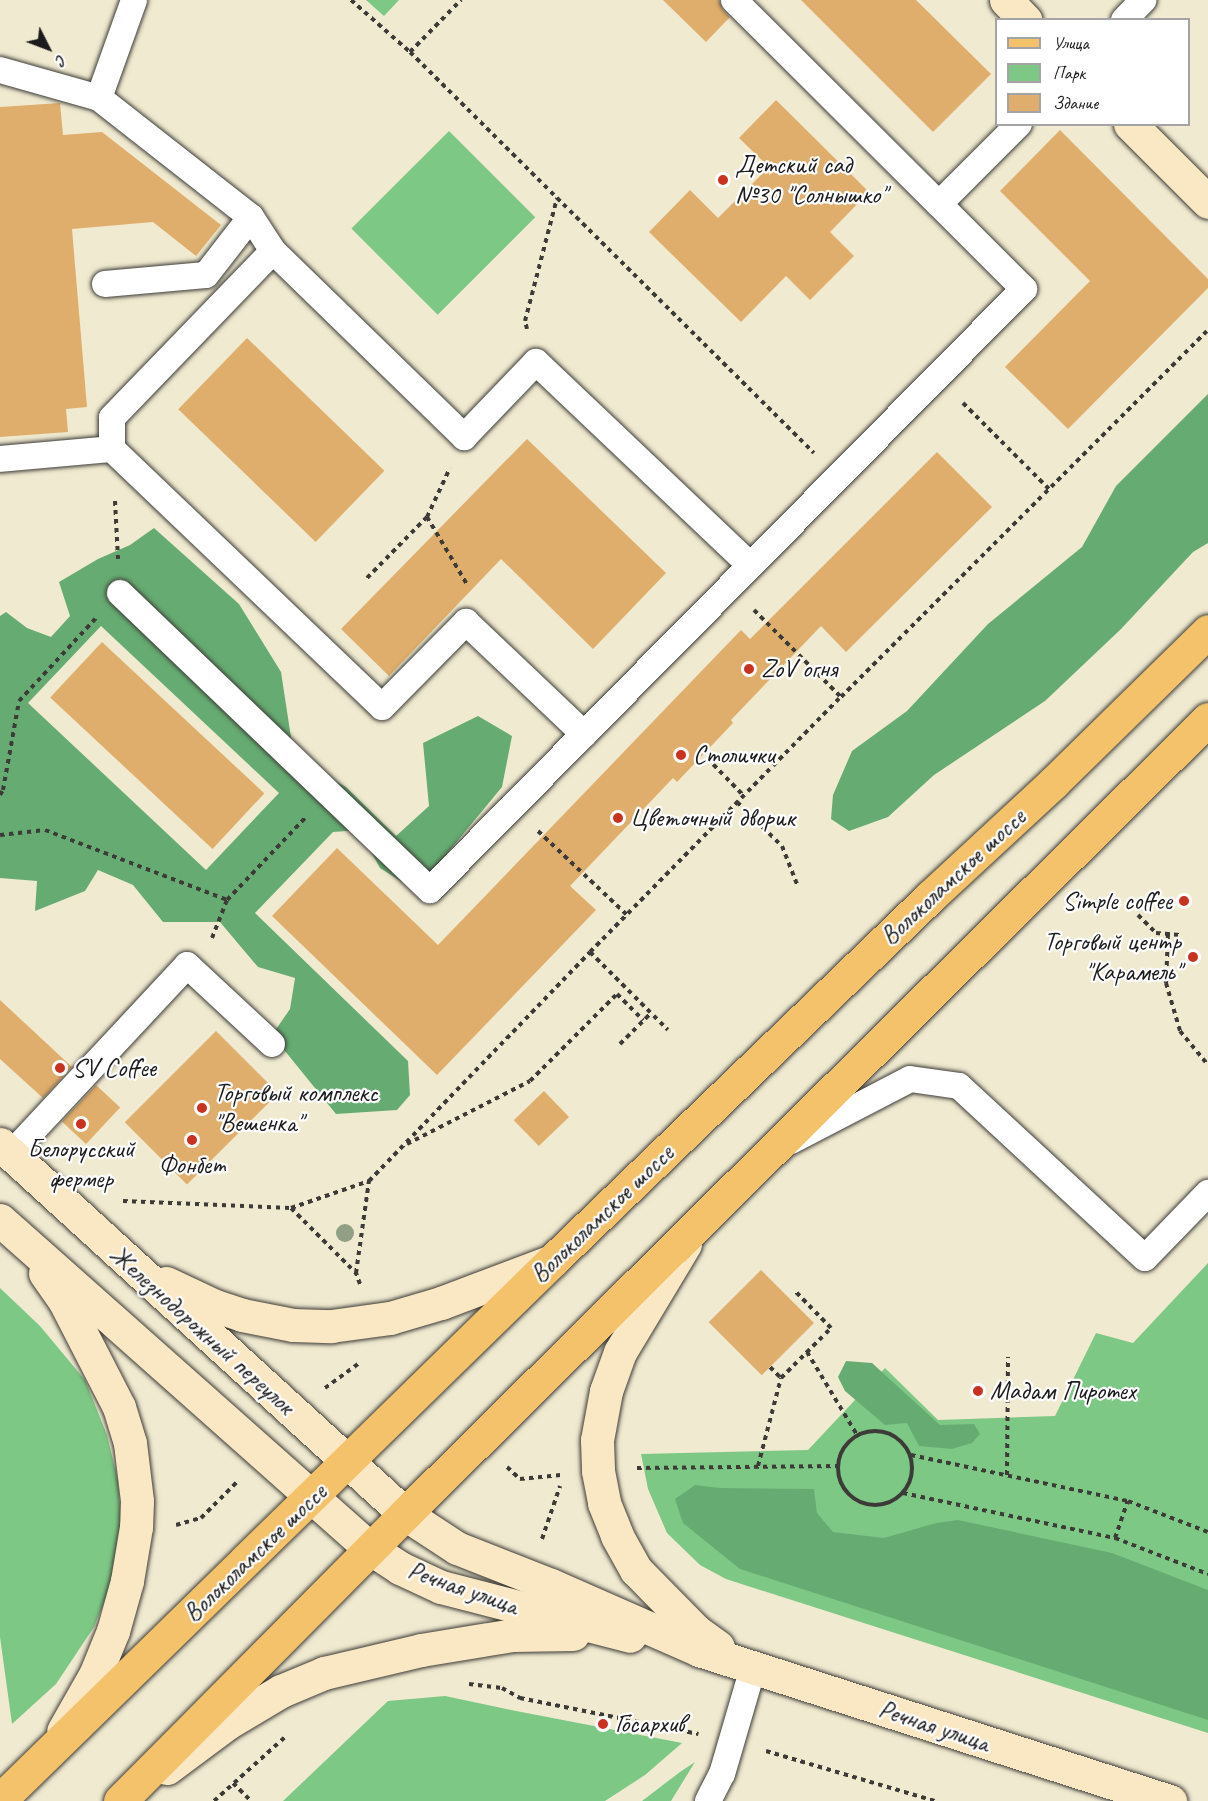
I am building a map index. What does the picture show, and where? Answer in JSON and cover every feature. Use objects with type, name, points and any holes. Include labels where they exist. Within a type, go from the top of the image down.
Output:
[{"type":"main road","name":"Волоколамское шоссе","points":[[0,1800],[315,1496],[552,1261],[930,897],[1053,783],[1208,631]]},
{"type":"main road","points":[[121,1801],[405,1514],[1208,719]]},
{"type":"street","points":[[1006,0],[1023,18]]},
{"type":"street","points":[[1132,126],[1208,202]]},
{"type":"street","name":"Железнодорожный переулок","points":[[5,1149],[405,1514]]},
{"type":"street","points":[[11,1230],[63,1300],[119,1407],[130,1443],[137,1502],[136,1527],[127,1581],[113,1631],[95,1675],[69,1723],[38,1764]]},
{"type":"street","name":"Железнодорожный переулок","points":[[11,1230],[315,1496],[371,1549]]},
{"type":"street","points":[[694,1230],[620,1352],[606,1391],[600,1420],[597,1440],[598,1471],[604,1503],[617,1536],[636,1570],[696,1631],[747,1666]]},
{"type":"street","points":[[135,1269],[215,1306],[242,1315],[293,1325],[331,1326],[390,1318],[441,1303],[552,1261]]},
{"type":"street","name":"Речная улица","points":[[405,1514],[457,1548],[551,1585],[699,1650],[1170,1801]]},
{"type":"street","name":"Речная улица","points":[[371,1549],[400,1568],[441,1587],[614,1633],[699,1650]]},
{"type":"street","points":[[121,1801],[229,1722],[281,1691],[324,1673],[421,1650],[513,1635],[614,1633]]},
{"type":"lane","points":[[99,98],[135,0]]},
{"type":"lane","points":[[120,593],[430,890],[1024,289],[734,0]]},
{"type":"lane","points":[[1126,18],[1143,0]]},
{"type":"lane","points":[[0,70],[99,98],[251,217],[273,251],[464,437],[536,362],[750,565]]},
{"type":"lane","points":[[939,204],[1017,126]]},
{"type":"lane","points":[[105,284],[206,275],[251,217]]},
{"type":"lane","points":[[273,251],[112,418],[112,449],[382,707],[466,622],[584,734]]},
{"type":"lane","points":[[0,459],[112,449]]},
{"type":"lane","points":[[5,1149],[187,964],[272,1044]]},
{"type":"lane","points":[[776,1149],[910,1079],[959,1086],[1145,1258],[1208,1193]]},
{"type":"lane","points":[[708,1801],[722,1774],[732,1741],[747,1666]]},
{"type":"path","points":[[351,0],[410,52],[838,477]]},
{"type":"path","points":[[410,52],[461,0]]},
{"type":"path","points":[[536,362],[525,321],[556,198]]},
{"type":"path","points":[[120,1201],[291,1208],[369,1181],[737,802],[1208,330]]},
{"type":"path","points":[[937,377],[1049,489]]},
{"type":"path","points":[[367,578],[427,517],[464,437]]},
{"type":"path","points":[[0,795],[3,790],[19,701],[120,593],[112,449]]},
{"type":"path","points":[[427,517],[471,591],[466,622]]},
{"type":"path","points":[[730,586],[841,697]]},
{"type":"path","points":[[707,758],[744,796]]},
{"type":"path","points":[[0,835],[45,830],[227,900],[329,793]]},
{"type":"path","points":[[737,802],[782,846],[797,884]]},
{"type":"path","points":[[512,807],[627,915]]},
{"type":"path","points":[[1138,915],[1156,933],[1180,935]]},
{"type":"path","points":[[1168,934],[1166,983],[1180,1031],[1208,1065]]},
{"type":"path","points":[[590,952],[668,1030]]},
{"type":"path","points":[[404,1145],[530,1081],[617,994],[643,1020]]},
{"type":"path","points":[[620,1044],[651,1013]]},
{"type":"path","points":[[361,1289],[356,1273],[369,1181]]},
{"type":"path","points":[[291,1208],[356,1273]]},
{"type":"path","points":[[758,1466],[781,1378],[831,1328],[794,1290]]},
{"type":"path","points":[[807,1352],[857,1435]]},
{"type":"path","points":[[1007,1475],[1008,1357]]},
{"type":"path","points":[[321,1391],[364,1359]]},
{"type":"path","points":[[770,1367],[781,1378]]},
{"type":"path","points":[[870,1431],[894,1435],[904,1444],[910,1455],[912,1475],[903,1493],[883,1504],[861,1503],[844,1489],[838,1466],[847,1443],[857,1435],[870,1431]]},
{"type":"path","points":[[910,1455],[1128,1501],[1208,1532]]},
{"type":"path","points":[[627,1469],[838,1466]]},
{"type":"path","points":[[520,1479],[564,1474],[542,1537]]},
{"type":"path","points":[[173,1526],[201,1518],[242,1478]]},
{"type":"path","points":[[903,1493],[1115,1538],[1208,1574]]},
{"type":"path","points":[[1115,1538],[1128,1501]]},
{"type":"path","points":[[497,1688],[500,1677]]},
{"type":"path","points":[[466,1684],[497,1688],[520,1698],[732,1741],[935,1801]]},
{"type":"path","points":[[214,1801],[290,1732]]},
{"type":"path","points":[[233,1783],[251,1801]]},
{"type":"green space","points":[[366,0],[399,0],[384,16]]},
{"type":"green space","points":[[449,131],[535,217],[438,315],[351,229]]},
{"type":"green space","points":[[1208,394],[1208,543],[1193,552],[1121,629],[1045,701],[934,775],[888,817],[849,831],[831,819],[833,795],[852,751],[907,711],[988,624],[1082,547],[1116,486]]},
{"type":"green space","points":[[154,528],[239,604],[281,672],[294,757],[346,787],[396,836],[429,806],[423,743],[478,716],[512,736],[502,787],[416,891],[380,868],[359,830],[333,832],[255,913],[408,1061],[410,1095],[397,1110],[336,1114],[272,1035],[290,1009],[295,978],[258,967],[220,922],[163,922],[133,885],[98,870],[85,891],[35,911],[37,881],[0,878],[0,616],[6,612],[27,628],[51,637],[70,616],[59,582],[98,559],[130,545]],"holes":[[[101,626],[279,793],[206,870],[28,703]]]},
{"type":"green space","points":[[1208,1263],[1208,1733],[726,1579],[700,1565],[667,1533],[648,1489],[641,1454],[808,1450],[885,1368],[938,1420],[1055,1416],[1096,1333],[1133,1343]]},
{"type":"green space","points":[[0,1288],[40,1326],[85,1380],[107,1435],[118,1481],[121,1522],[115,1575],[94,1627],[56,1684],[12,1724],[0,1637]]},
{"type":"green space","points":[[846,1361],[872,1363],[940,1425],[974,1424],[980,1434],[972,1443],[952,1449],[919,1446],[907,1423],[885,1425],[845,1391],[838,1377]]},
{"type":"green space","points":[[695,1485],[720,1488],[814,1489],[817,1513],[833,1532],[884,1538],[936,1523],[958,1520],[1112,1553],[1208,1590],[1208,1720],[740,1569],[683,1523],[675,1499]]},
{"type":"green space","points":[[445,1696],[682,1743],[645,1775],[605,1801],[283,1801],[388,1701]]},
{"type":"green space","points":[[695,1762],[671,1801],[642,1801],[680,1772]]},
{"type":"building","points":[[663,0],[719,0],[723,10],[730,17],[706,42]]},
{"type":"building","points":[[801,0],[916,0],[991,74],[933,132]]},
{"type":"building","points":[[776,100],[869,192],[830,232],[854,256],[810,300],[786,276],[741,322],[649,232],[690,190],[718,218],[769,167],[739,138]]},
{"type":"building","points":[[60,103],[63,135],[102,132],[221,225],[196,256],[153,222],[72,229],[87,407],[66,409],[68,432],[0,437],[0,107]]},
{"type":"building","points":[[1060,130],[1208,279],[1208,288],[1068,429],[1005,367],[1090,281],[1000,191]]},
{"type":"building","points":[[247,338],[384,471],[316,542],[178,409]]},
{"type":"building","points":[[527,439],[666,573],[593,649],[501,559],[389,676],[341,629]]},
{"type":"building","points":[[937,452],[992,507],[846,652],[821,626],[731,720],[733,723],[677,782],[673,778],[570,886],[596,910],[437,1075],[272,916],[337,848],[438,945],[741,630],[750,639]]},
{"type":"building","points":[[102,642],[264,793],[213,849],[50,698]]},
{"type":"building","points":[[0,1000],[72,1067],[43,1098],[0,1059]]},
{"type":"building","name":"Торговый комплекс \"Вешенка\"","points":[[216,1031],[278,1093],[187,1184],[125,1122]]},
{"type":"building","points":[[96,1085],[120,1108],[86,1144],[62,1122]]},
{"type":"building","points":[[544,1091],[569,1117],[539,1146],[514,1120]]},
{"type":"building","points":[[761,1270],[814,1323],[762,1375],[709,1322]]},
{"type":"place","name":"Детский сад №30 \"Солнышко\"","points":[[723,180]]},
{"type":"place","name":"ZoV огня","points":[[749,669]]},
{"type":"place","name":"Столички","points":[[681,755]]},
{"type":"place","name":"Цветочный дворик","points":[[618,818]]},
{"type":"place","name":"Simple coffee","points":[[1184,901]]},
{"type":"place","name":"Торговый центр \"Карамель\"","points":[[1193,957]]},
{"type":"place","name":"SV Coffee","points":[[60,1068]]},
{"type":"place","name":"Торговый комплекс \"Вешенка\"","points":[[202,1108]]},
{"type":"place","name":"Белорусский фермер","points":[[81,1124]]},
{"type":"place","name":"Фонбет","points":[[192,1140]]},
{"type":"place","name":"Мадам Пиротех","points":[[978,1391]]},
{"type":"place","name":"Госархив","points":[[603,1724]]}]
